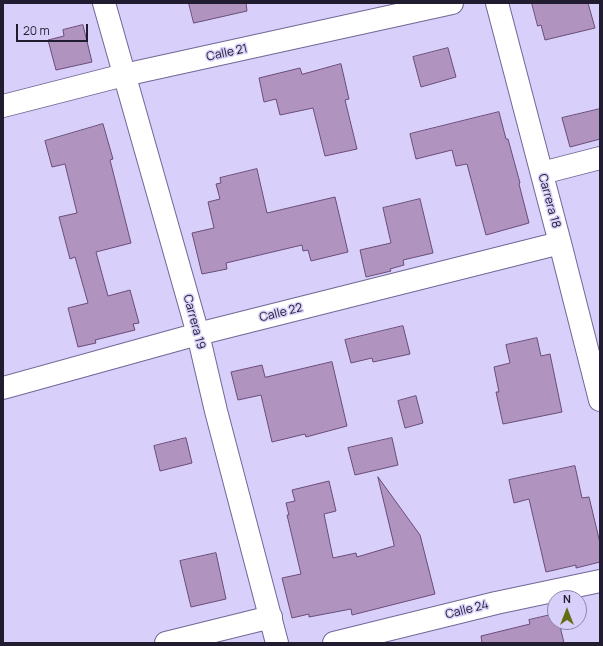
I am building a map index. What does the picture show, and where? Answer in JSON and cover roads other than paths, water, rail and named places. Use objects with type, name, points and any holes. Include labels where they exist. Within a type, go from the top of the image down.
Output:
[{"type":"street","name":"Carrera 19","points":[[104,3],[198,334],[216,411],[277,643]]},
{"type":"street","name":"Calle 21","points":[[3,106],[124,75],[452,3]]},
{"type":"street","name":"Carrera 18","points":[[497,3],[599,393]]},
{"type":"street","points":[[542,173],[600,158]]},
{"type":"street","name":"Calle 22","points":[[3,388],[198,334],[560,243]]},
{"type":"street","name":"Calle 24","points":[[334,643],[496,603],[600,581]]},
{"type":"street","points":[[166,643],[271,617]]}]
